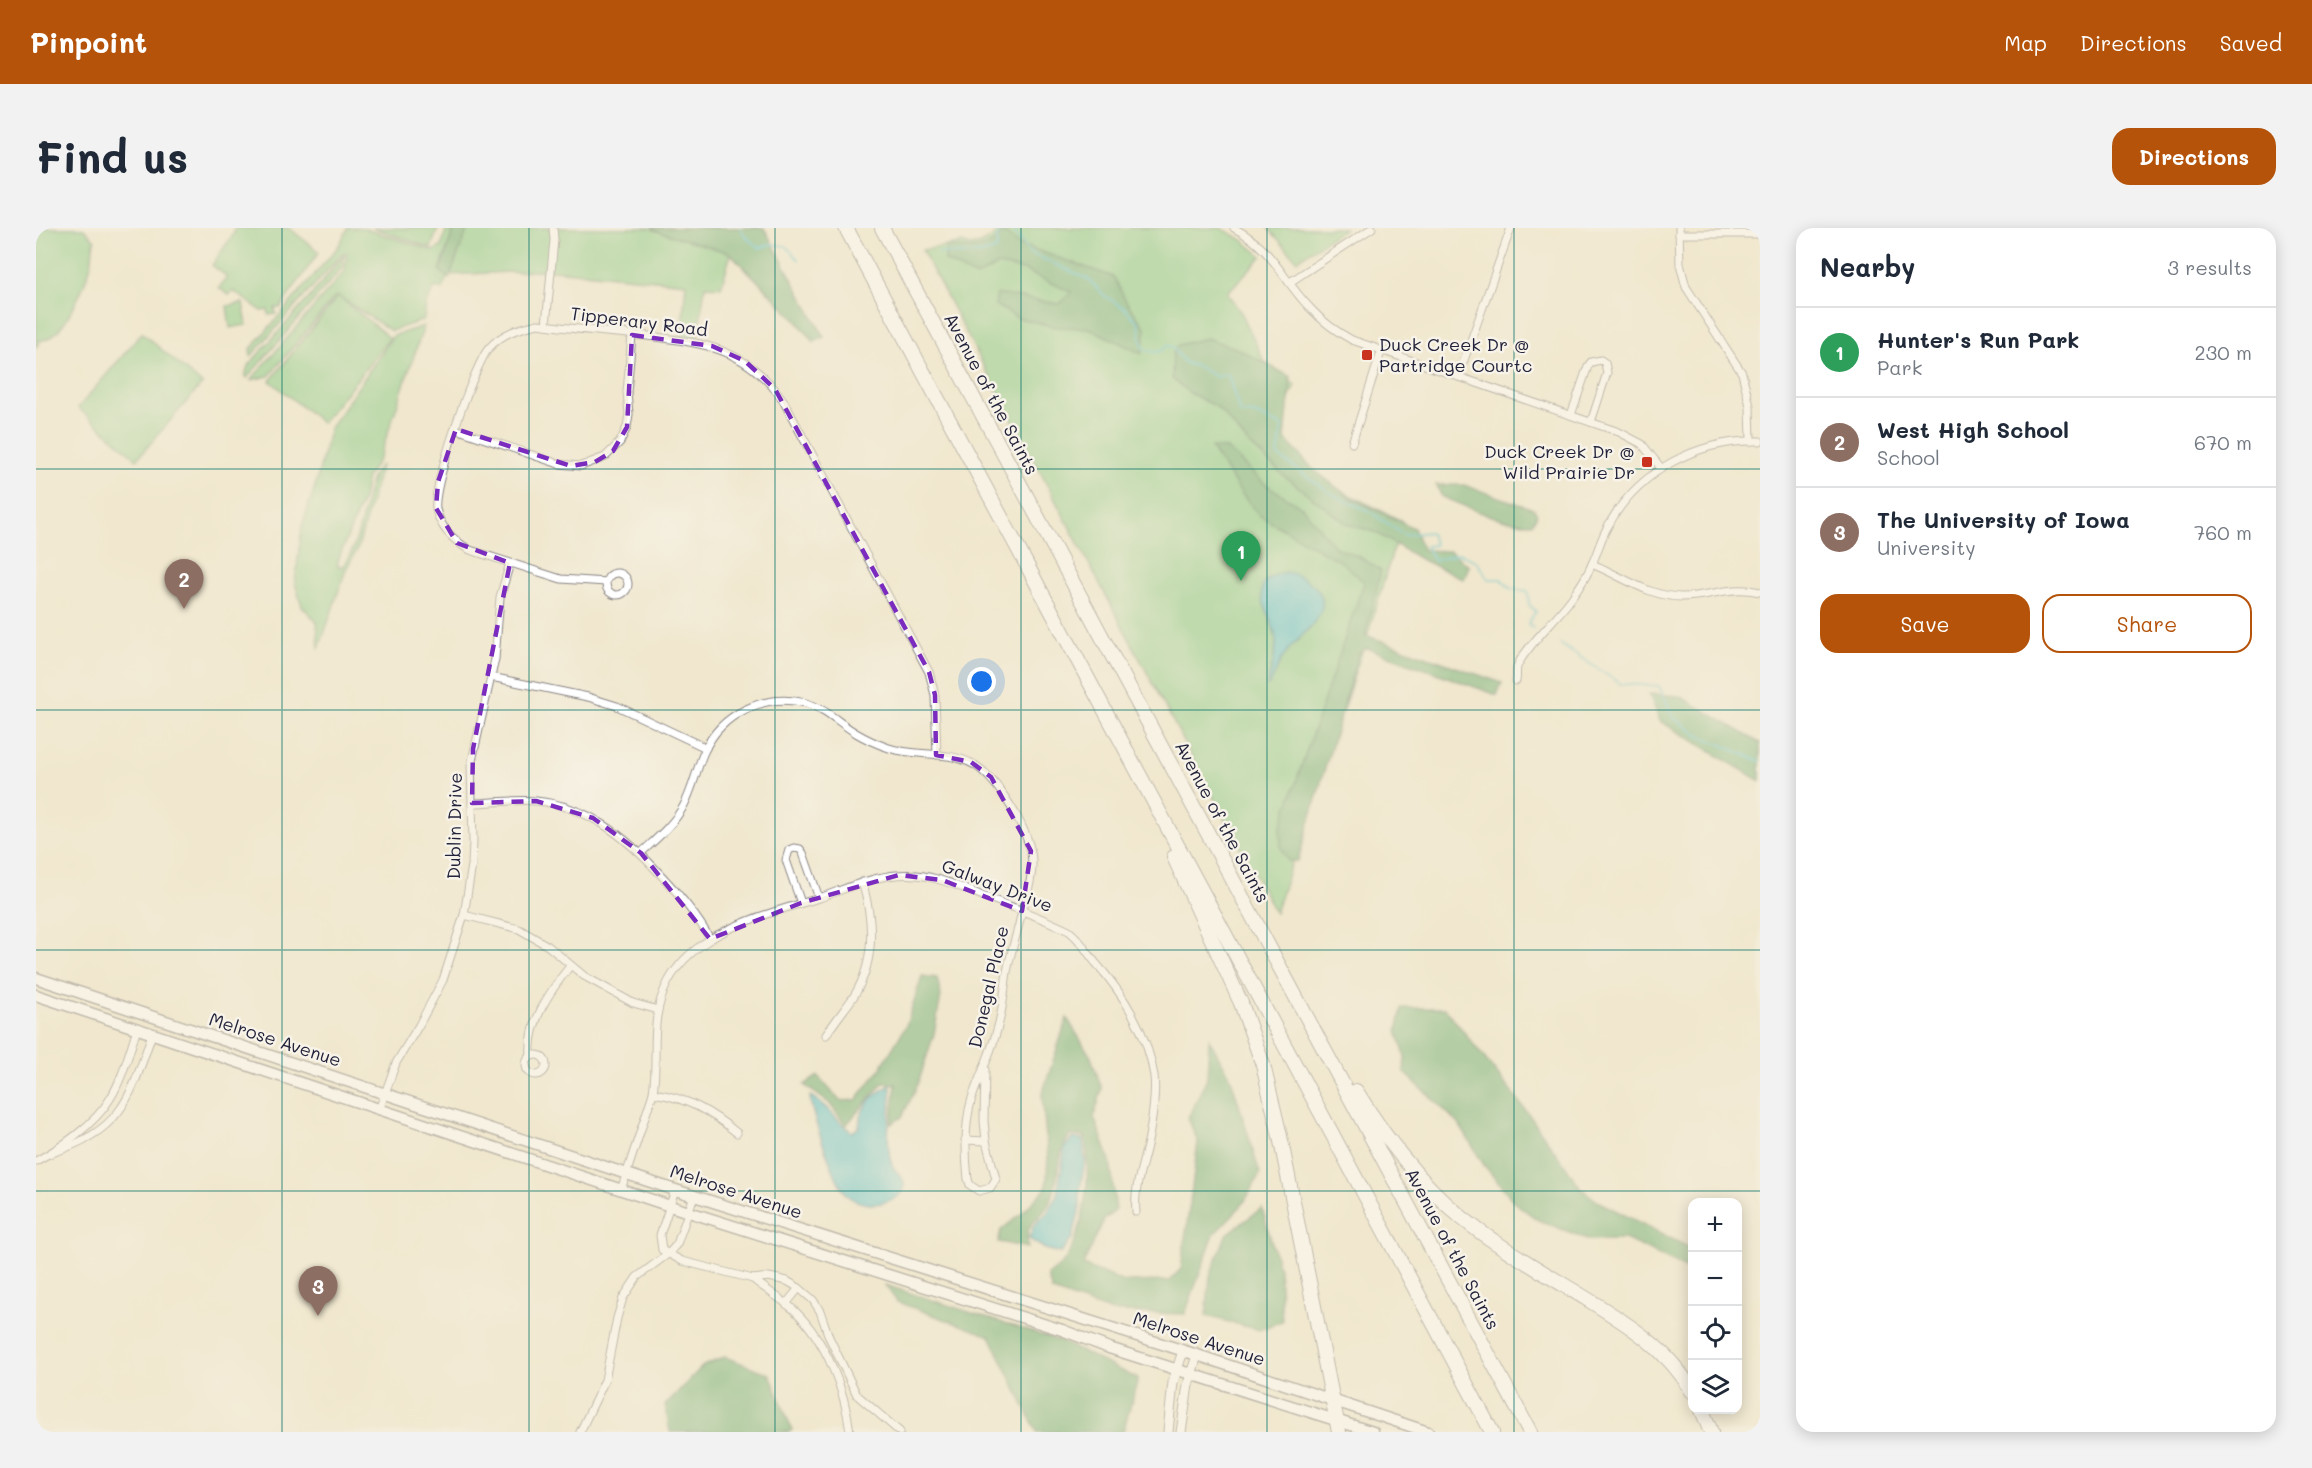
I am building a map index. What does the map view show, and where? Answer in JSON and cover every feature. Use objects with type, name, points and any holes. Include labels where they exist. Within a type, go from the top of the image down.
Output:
[{"type":"highway","points":[[846,228],[1492,1432]]},
{"type":"highway","name":"Avenue of the Saints","points":[[882,228],[1530,1432]]},
{"type":"highway","points":[[1133,765],[1240,1003],[1263,1065],[1280,1136],[1337,1426]]},
{"type":"highway","points":[[1212,840],[1351,1083],[1378,1126],[1406,1163],[1440,1198],[1477,1230],[1644,1336],[1671,1362],[1688,1385]]},
{"type":"highway","points":[[1704,1414],[1711,1432]]},
{"type":"main road","name":"Melrose Avenue","points":[[36,978],[675,1190],[1197,1355],[1428,1432]]},
{"type":"main road","name":"Melrose Avenue","points":[[36,995],[688,1212],[1191,1372],[1337,1426],[1373,1432]]},
{"type":"street","points":[[546,325],[554,240],[553,228]]},
{"type":"street","points":[[1234,228],[1265,251],[1310,309],[1352,340],[1381,352],[1631,437],[1651,454],[1661,468]]},
{"type":"street","points":[[1290,282],[1372,228]]},
{"type":"street","points":[[1458,377],[1511,228]]},
{"type":"street","points":[[1751,441],[1747,389],[1742,372],[1686,287],[1680,264],[1679,231],[1760,234]]},
{"type":"street","name":"Tipperary Road","points":[[606,582],[561,579],[470,550],[457,543],[440,521],[435,496],[438,482],[474,376],[489,348],[513,331],[538,324],[699,342],[729,352],[756,370],[779,395],[929,672],[935,695],[937,755]]},
{"type":"street","points":[[456,429],[559,464],[581,466],[605,457],[620,442],[627,427],[629,414],[627,392],[632,335]]},
{"type":"street","points":[[1352,443],[1381,352]]},
{"type":"street","points":[[1571,415],[1588,366],[1591,362],[1601,360],[1608,367],[1591,422]]},
{"type":"street","points":[[1516,681],[1517,666],[1571,599],[1592,564],[1600,543],[1618,510],[1633,492],[1661,468],[1697,450],[1715,445],[1760,441]]},
{"type":"street","name":"Dublin Drive","points":[[379,1110],[396,1063],[443,980],[464,915],[472,866],[470,779],[472,757],[497,644],[500,597],[510,563]]},
{"type":"street","points":[[1592,564],[1649,591],[1672,597],[1698,596],[1738,589],[1760,592]]},
{"type":"street","points":[[491,677],[588,697],[617,706],[706,748]]},
{"type":"street","name":"Donegal Place","points":[[641,853],[666,830],[682,808],[712,736],[732,717],[755,705],[780,700],[794,701],[818,708],[857,734],[892,749],[907,753],[959,758],[971,762],[991,777],[1003,793],[1027,838],[1031,851],[1032,870],[1007,972],[1003,1007],[985,1069],[972,1098],[965,1140],[968,1179],[970,1185],[979,1191],[990,1188],[996,1179],[986,1141],[983,1100],[985,1069]]},
{"type":"street","points":[[472,803],[536,801],[574,810],[610,828],[641,853],[689,906],[710,939]]},
{"type":"street","points":[[801,903],[786,860],[789,850],[794,848],[800,849],[803,853],[819,898]]},
{"type":"street","name":"Galway Drive","points":[[621,1190],[653,1093],[654,1039],[658,1010],[668,981],[693,951],[733,927],[862,882],[891,875],[928,876],[1060,926],[1077,937],[1111,980],[1144,1039],[1154,1078],[1150,1132],[1134,1196],[1136,1212]]},
{"type":"street","points":[[826,1035],[853,996],[867,967],[871,920],[862,882]]},
{"type":"street","points":[[464,915],[506,924],[526,933],[548,946],[584,976],[633,1004],[658,1010]]},
{"type":"street","points":[[531,1056],[532,1034],[538,1015],[547,997],[570,966]]},
{"type":"street","points":[[36,1161],[90,1123],[105,1107],[116,1088],[137,1029]]},
{"type":"street","points":[[49,1154],[76,1145],[102,1129],[116,1116],[128,1100],[152,1034]]},
{"type":"street","points":[[653,1093],[679,1097],[693,1102],[717,1116],[737,1133]]},
{"type":"street","points":[[965,1140],[986,1141]]},
{"type":"street","points":[[675,1190],[660,1235],[662,1250],[682,1262],[753,1279],[769,1277],[787,1281],[799,1288],[813,1300],[820,1311],[857,1395],[900,1432]]},
{"type":"street","points":[[580,1432],[605,1380],[616,1318],[623,1298],[637,1277],[669,1254],[677,1244],[694,1196]]},
{"type":"street","points":[[753,1279],[786,1304],[814,1334],[838,1384],[850,1432]]},
{"type":"street","points":[[786,1304],[799,1288]]},
{"type":"street","points":[[1168,1432],[1173,1382],[1183,1351]]},
{"type":"street","points":[[1181,1432],[1191,1372],[1197,1355]]},
{"type":"street","points":[[838,1384],[848,1378]]},
{"type":"highlighted area","points":[[632,335],[712,346],[745,361],[775,389],[929,672],[935,695],[936,755],[971,762],[991,777],[1031,851],[1022,911],[942,880],[899,875],[801,903],[710,939],[641,853],[593,818],[536,801],[472,803],[473,749],[510,563],[457,543],[436,508],[438,482],[456,429],[571,466],[595,462],[613,451],[627,427]]},
{"type":"green space","points":[[36,228],[83,228],[95,240],[90,267],[74,307],[58,331],[49,338],[41,340],[36,347]]},
{"type":"green space","points":[[234,228],[289,228],[319,252],[280,308],[275,308],[276,314],[269,315],[268,310],[262,311],[233,291],[229,295],[219,288],[227,277],[212,265],[234,233]]},
{"type":"green space","points":[[348,228],[363,228],[434,251],[441,247],[447,228],[454,228],[440,270],[447,277],[442,290],[435,287],[426,304],[424,320],[391,331],[338,296],[269,376],[251,380],[344,272],[347,253],[343,253],[251,356],[250,350],[338,247]]},
{"type":"green space","points":[[373,228],[438,228],[431,248]]},
{"type":"green space","points":[[454,228],[468,228],[449,279],[440,271]]},
{"type":"green space","points":[[463,228],[764,228],[824,337],[814,342],[796,320],[731,254],[721,287],[705,286],[697,342],[681,340],[686,283],[552,270],[448,275]]},
{"type":"green space","points":[[653,228],[764,228],[824,337],[814,342],[796,320],[730,253],[653,230]]},
{"type":"green space","points":[[1000,228],[1221,228],[1241,239],[1262,256],[1227,293],[1242,314],[1264,361],[1295,385],[1274,435],[1330,485],[1402,521],[1366,640],[1275,913],[922,250],[963,243],[970,246],[980,244],[991,238]]},
{"type":"green space","points":[[1268,228],[1345,228],[1297,260]]},
{"type":"green space","points":[[1004,232],[1019,244],[1114,277],[1127,303],[1146,329],[1142,354],[1089,328],[1056,327],[1018,318],[995,305],[997,294],[1060,304],[1071,292],[1023,270],[998,265],[976,277],[945,261],[946,246],[971,249],[984,247]]},
{"type":"green space","points":[[344,255],[342,268],[247,378],[245,376],[248,366]]},
{"type":"green space","points":[[338,296],[390,338],[322,423],[270,381]]},
{"type":"green space","points":[[243,303],[247,325],[230,328],[227,306]]},
{"type":"green space","points":[[424,326],[379,459],[367,477],[363,499],[340,555],[337,565],[341,567],[352,551],[372,479],[381,465],[358,548],[346,569],[319,649],[317,622],[302,606],[295,583],[302,526],[330,428],[393,336]]},
{"type":"green space","points":[[142,333],[202,384],[137,459],[78,408]]},
{"type":"green space","points":[[1206,338],[1236,348],[1291,377],[1285,439],[1312,468],[1349,497],[1414,528],[1423,550],[1450,551],[1469,566],[1464,579],[1420,559],[1375,532],[1347,524],[1284,476],[1249,444],[1217,407],[1190,393],[1172,379],[1173,353],[1178,345]]},
{"type":"green space","points":[[1211,448],[1227,449],[1265,484],[1302,507],[1335,547],[1360,557],[1381,571],[1365,635],[1502,683],[1497,695],[1367,648],[1358,655],[1298,861],[1288,861],[1281,848],[1280,829],[1364,582],[1343,563],[1260,516]]},
{"type":"green space","points":[[1436,485],[1464,485],[1534,509],[1537,515],[1532,523],[1498,518],[1442,497]]},
{"type":"green space","points":[[1649,694],[1680,696],[1760,743],[1760,781],[1660,721]]},
{"type":"green space","points":[[922,976],[937,978],[941,996],[934,1034],[918,1084],[902,1117],[891,1124],[896,1084],[883,1083],[846,1125],[829,1103],[804,1085],[818,1076],[840,1101],[856,1100],[880,1069],[906,1026]]},
{"type":"green space","points":[[1402,1008],[1445,1008],[1527,1112],[1581,1188],[1597,1201],[1688,1247],[1688,1269],[1625,1239],[1590,1240],[1538,1220],[1515,1203],[1484,1165],[1459,1124],[1404,1072],[1405,1056],[1397,1031]]},
{"type":"green space","points":[[1067,1018],[1091,1057],[1102,1089],[1094,1117],[1110,1160],[1116,1210],[1104,1220],[1083,1265],[1124,1282],[1169,1281],[1181,1269],[1198,1142],[1188,1118],[1207,1078],[1209,1039],[1231,1078],[1260,1174],[1243,1204],[1214,1234],[1185,1314],[1112,1312],[1052,1291],[1047,1275],[1062,1264],[1070,1251],[1077,1236],[1085,1203],[1087,1152],[1085,1137],[1070,1135],[1065,1143],[1053,1196],[1045,1210],[1030,1226],[1027,1238],[1028,1248],[998,1242],[1001,1230],[1021,1214],[1046,1188],[1048,1158],[1042,1095]]},
{"type":"green space","points":[[1262,1208],[1279,1268],[1282,1321],[1259,1330],[1206,1316],[1210,1276],[1226,1235]]},
{"type":"green space","points":[[885,1285],[1060,1341],[1138,1379],[1123,1432],[1037,1432],[990,1336],[897,1302]]},
{"type":"green space","points":[[725,1357],[770,1374],[792,1430],[789,1432],[670,1432],[665,1405],[703,1366]]},
{"type":"water","points":[[1285,572],[1301,577],[1314,586],[1321,595],[1322,604],[1320,613],[1314,622],[1285,654],[1267,686],[1276,640],[1262,599],[1262,591],[1264,583]]},
{"type":"water","points":[[891,1085],[889,1153],[893,1167],[902,1178],[904,1186],[900,1194],[891,1200],[879,1204],[863,1203],[849,1197],[831,1165],[819,1133],[810,1096],[821,1103],[852,1132],[859,1127],[862,1113],[868,1102]]},
{"type":"water","points":[[1072,1138],[1083,1140],[1085,1161],[1080,1189],[1080,1208],[1072,1239],[1061,1253],[1045,1249],[1029,1239],[1034,1225],[1047,1213],[1057,1195],[1065,1147]]},
{"type":"waterway","points":[[740,228],[746,237],[760,248],[771,244],[786,246],[799,260]]},
{"type":"waterway","points":[[939,253],[990,252],[997,249],[997,237],[1003,228]]},
{"type":"waterway","points":[[1012,228],[1030,253],[1088,279],[1105,296],[1124,308],[1139,323],[1144,349],[1156,352],[1166,346],[1171,346],[1185,363],[1199,367],[1216,377],[1228,374],[1240,413],[1254,414],[1282,426],[1278,456],[1335,496],[1369,511],[1404,535],[1430,532],[1435,545],[1426,546],[1434,561],[1459,553],[1477,562],[1488,579],[1501,579],[1511,589],[1528,591],[1529,605],[1536,611],[1528,624],[1533,628]]},
{"type":"waterway","points":[[1560,644],[1621,684],[1659,686],[1674,718],[1698,735],[1760,761]]},
{"type":"place","name":"Duck Creek Dr @ Partridge Courtc","points":[[1367,355]]},
{"type":"place","name":"Duck Creek Dr @ Wild Prairie Dr","points":[[1647,462]]},
{"type":"place","name":"Hunter's Run Park","points":[[1241,581]]},
{"type":"place","name":"West High School","points":[[184,609]]},
{"type":"place","name":"The University of Iowa","points":[[318,1316]]}]
